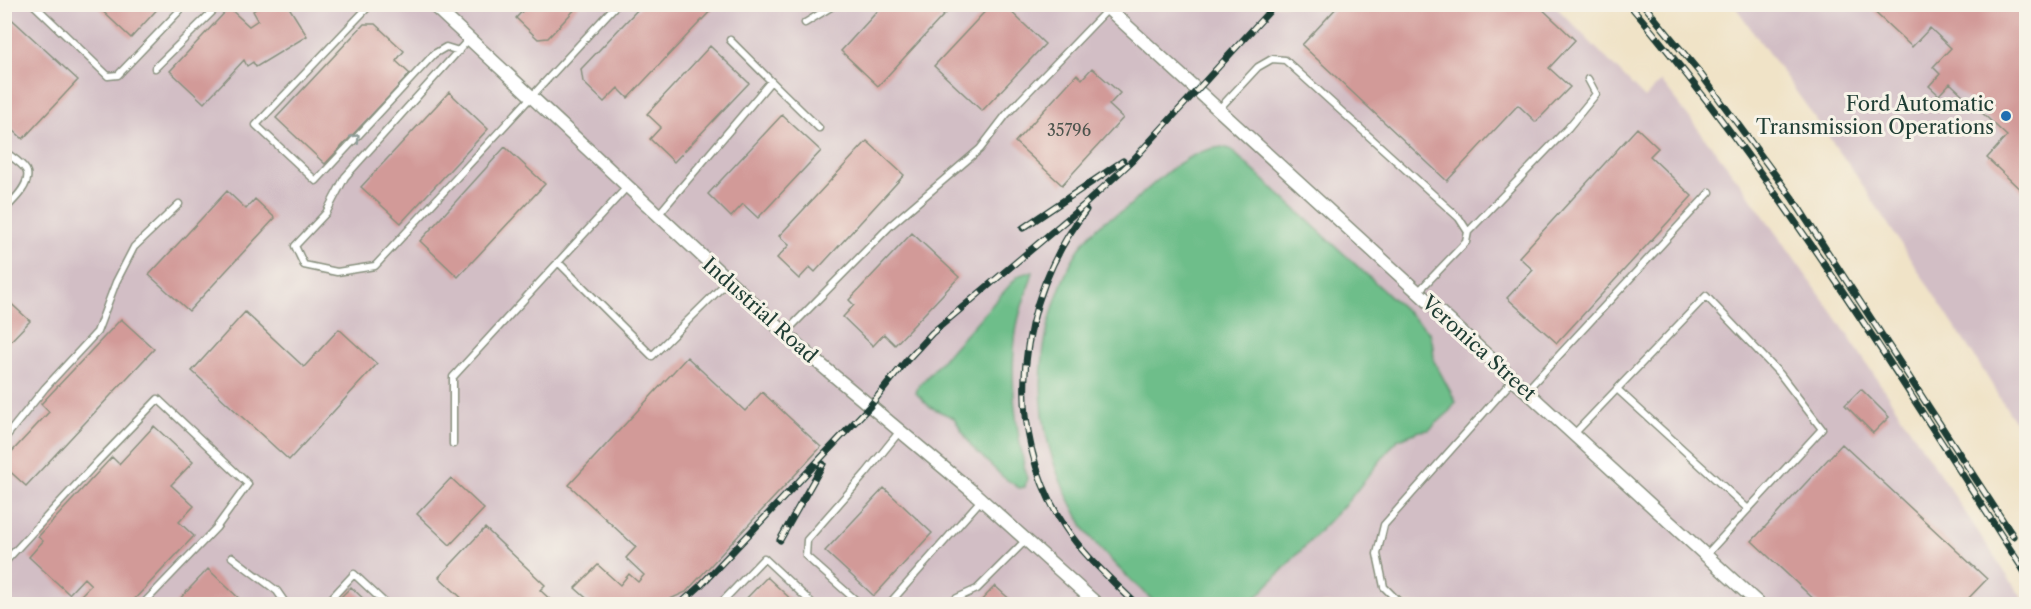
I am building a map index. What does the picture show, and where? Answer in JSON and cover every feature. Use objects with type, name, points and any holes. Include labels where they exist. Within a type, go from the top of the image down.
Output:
[{"type":"street","name":"Industrial Road","points":[[432,4],[784,333],[981,499],[1095,604]]},
{"type":"street","name":"Veronica Street","points":[[1111,8],[1218,110],[1759,604]]},
{"type":"lane","points":[[33,4],[108,76],[118,75],[186,4]]},
{"type":"lane","points":[[155,68],[220,4]]},
{"type":"lane","points":[[371,4],[256,125],[316,181],[434,54],[446,47],[459,51]]},
{"type":"lane","points":[[469,39],[345,177],[326,213],[295,246],[304,265],[337,273],[375,266],[617,4]]},
{"type":"lane","points":[[805,24],[837,4]]},
{"type":"lane","points":[[784,333],[891,225],[980,149],[1006,115],[1111,8]]},
{"type":"lane","points":[[730,39],[819,128]]},
{"type":"lane","points":[[1218,110],[1258,67],[1272,59],[1285,60],[1459,218],[1468,232]]},
{"type":"lane","points":[[1418,292],[1466,242],[1468,232],[1568,128],[1596,94],[1588,79]]},
{"type":"lane","points":[[658,216],[771,81]]},
{"type":"lane","points":[[4,151],[26,170],[27,179],[17,197],[4,210]]},
{"type":"lane","points":[[453,444],[453,377],[627,187]]},
{"type":"lane","points":[[1526,391],[1710,192]]},
{"type":"lane","points":[[4,439],[45,388],[97,332],[116,282],[134,247],[179,204]]},
{"type":"lane","points":[[558,262],[652,356],[728,281]]},
{"type":"lane","points":[[1573,435],[1706,296],[1780,374],[1822,429],[1705,555]]},
{"type":"lane","points":[[1401,604],[1384,587],[1377,554],[1384,525],[1513,380]]},
{"type":"lane","points":[[1617,389],[1748,509]]},
{"type":"lane","points":[[4,563],[158,399],[248,484],[216,528],[142,604]]},
{"type":"lane","points":[[860,604],[806,556],[807,540],[900,431]]},
{"type":"lane","points":[[889,604],[981,499]]},
{"type":"lane","points":[[949,604],[977,589],[1026,540]]},
{"type":"lane","points":[[232,557],[277,591],[286,604]]},
{"type":"lane","points":[[720,604],[764,558],[813,604]]},
{"type":"lane","points":[[326,604],[354,574],[386,604]]},
{"type":"shaded area","points":[[4,5],[1554,5],[1645,98],[1661,81],[1743,187],[1835,316],[2024,601],[2021,604],[5,604]]},
{"type":"shaded area","points":[[1734,5],[2026,5],[2026,440],[1856,175]]},
{"type":"green space","points":[[1222,147],[1230,149],[1430,333],[1434,361],[1456,402],[1448,413],[1429,430],[1397,440],[1349,500],[1250,604],[1157,604],[1103,552],[1087,533],[1061,483],[1047,437],[1043,414],[1041,390],[1045,343],[1060,287],[1075,255],[1088,237],[1171,169],[1196,154]]},
{"type":"green space","points":[[1033,272],[1018,319],[1013,364],[1014,403],[1027,479],[1025,487],[1019,488],[1003,477],[972,447],[954,418],[930,407],[916,393],[918,387],[1018,276]]},
{"type":"building","points":[[95,4],[162,4],[131,38]]},
{"type":"building","points":[[263,4],[287,4],[307,36],[256,67],[253,62],[247,66],[244,60],[204,103],[170,71],[229,8],[249,26],[258,20],[253,11]]},
{"type":"building","points":[[529,4],[580,4],[548,38],[538,39],[516,18]]},
{"type":"building","points":[[643,4],[717,4],[628,98],[618,88],[604,102],[583,82],[581,69]]},
{"type":"building","points":[[884,4],[954,4],[878,86],[841,51]]},
{"type":"building","points":[[992,4],[1003,4],[1045,44],[982,111],[934,66]]},
{"type":"building","points":[[1340,4],[1537,4],[1575,40],[1549,68],[1570,87],[1536,122],[1518,105],[1447,181],[1302,45]]},
{"type":"building","name":"Ford Automatic Transmission Operations","points":[[1866,4],[2026,4],[2026,195],[1987,158],[2007,136],[1950,83],[1939,95],[1929,86],[1940,74],[1933,67],[1951,48],[1930,28],[1912,47]]},
{"type":"building","points":[[4,12],[78,80],[23,139],[4,122]]},
{"type":"building","points":[[364,24],[375,24],[404,51],[396,61],[410,74],[325,164],[276,118]]},
{"type":"building","points":[[710,46],[749,83],[674,162],[650,139],[661,127],[647,114]]},
{"type":"building","points":[[1092,68],[1120,93],[1109,105],[1123,118],[1062,185],[1015,142],[1077,74],[1082,79]]},
{"type":"building","points":[[449,92],[488,129],[401,223],[361,187]]},
{"type":"building","points":[[782,115],[821,151],[758,218],[743,204],[731,217],[708,194]]},
{"type":"building","points":[[1637,128],[1658,148],[1650,156],[1692,196],[1557,343],[1507,298],[1533,270],[1519,257]]},
{"type":"building","points":[[867,141],[904,175],[815,272],[810,267],[799,279],[777,258],[789,245],[779,236]]},
{"type":"building","points":[[505,147],[545,184],[458,277],[420,241]]},
{"type":"building","points":[[227,191],[246,209],[255,199],[275,218],[189,311],[149,275]]},
{"type":"building","points":[[912,233],[959,277],[895,345],[884,334],[873,346],[843,317],[854,305],[849,300]]},
{"type":"building","points":[[4,297],[30,321],[4,348]]},
{"type":"building","points":[[245,312],[304,367],[339,329],[377,364],[289,460],[192,371]]},
{"type":"building","points":[[121,319],[154,349],[26,486],[4,466],[4,460],[49,412],[41,404]]},
{"type":"building","points":[[687,357],[745,411],[762,392],[821,447],[686,592],[659,604],[593,604],[575,588],[598,565],[620,585],[629,574],[638,582],[644,575],[626,558],[636,547],[569,485]]},
{"type":"building","points":[[1861,389],[1889,417],[1873,433],[1845,405]]},
{"type":"building","points":[[154,426],[193,462],[171,485],[194,506],[179,522],[194,536],[130,604],[80,604],[81,595],[91,585],[84,578],[69,594],[29,557],[43,541],[38,537],[112,457],[119,464]]},
{"type":"building","points":[[1842,444],[1987,579],[1963,604],[1819,604],[1752,541]]},
{"type":"building","points":[[451,478],[484,509],[450,545],[417,514]]},
{"type":"building","points":[[884,488],[932,533],[874,596],[825,551]]},
{"type":"building","points":[[485,528],[545,585],[540,590],[555,604],[468,604],[439,577]]},
{"type":"building","points":[[208,569],[245,604],[175,604]]},
{"type":"building","points":[[767,577],[796,604],[741,604]]},
{"type":"building","points":[[995,586],[1015,604],[978,604]]},
{"type":"building","points":[[351,587],[369,604],[334,604]]},
{"type":"railway","points":[[680,604],[701,585],[870,406],[932,333],[1083,206],[1132,161],[1276,4]]},
{"type":"railway","points":[[1629,4],[1684,71],[1788,211],[1885,355],[2026,574]]},
{"type":"railway","points":[[1643,4],[1700,73],[1793,199],[2013,536]]},
{"type":"railway","points":[[1023,228],[1123,161]]},
{"type":"railway","points":[[1086,210],[1063,245],[1045,284],[1032,324],[1026,366],[1025,408],[1032,449],[1045,489],[1065,527],[1089,558],[1136,604]]},
{"type":"railway","points":[[780,540],[823,464]]},
{"type":"place","name":"Ford Automatic Transmission Operations","points":[[2006,116]]}]
